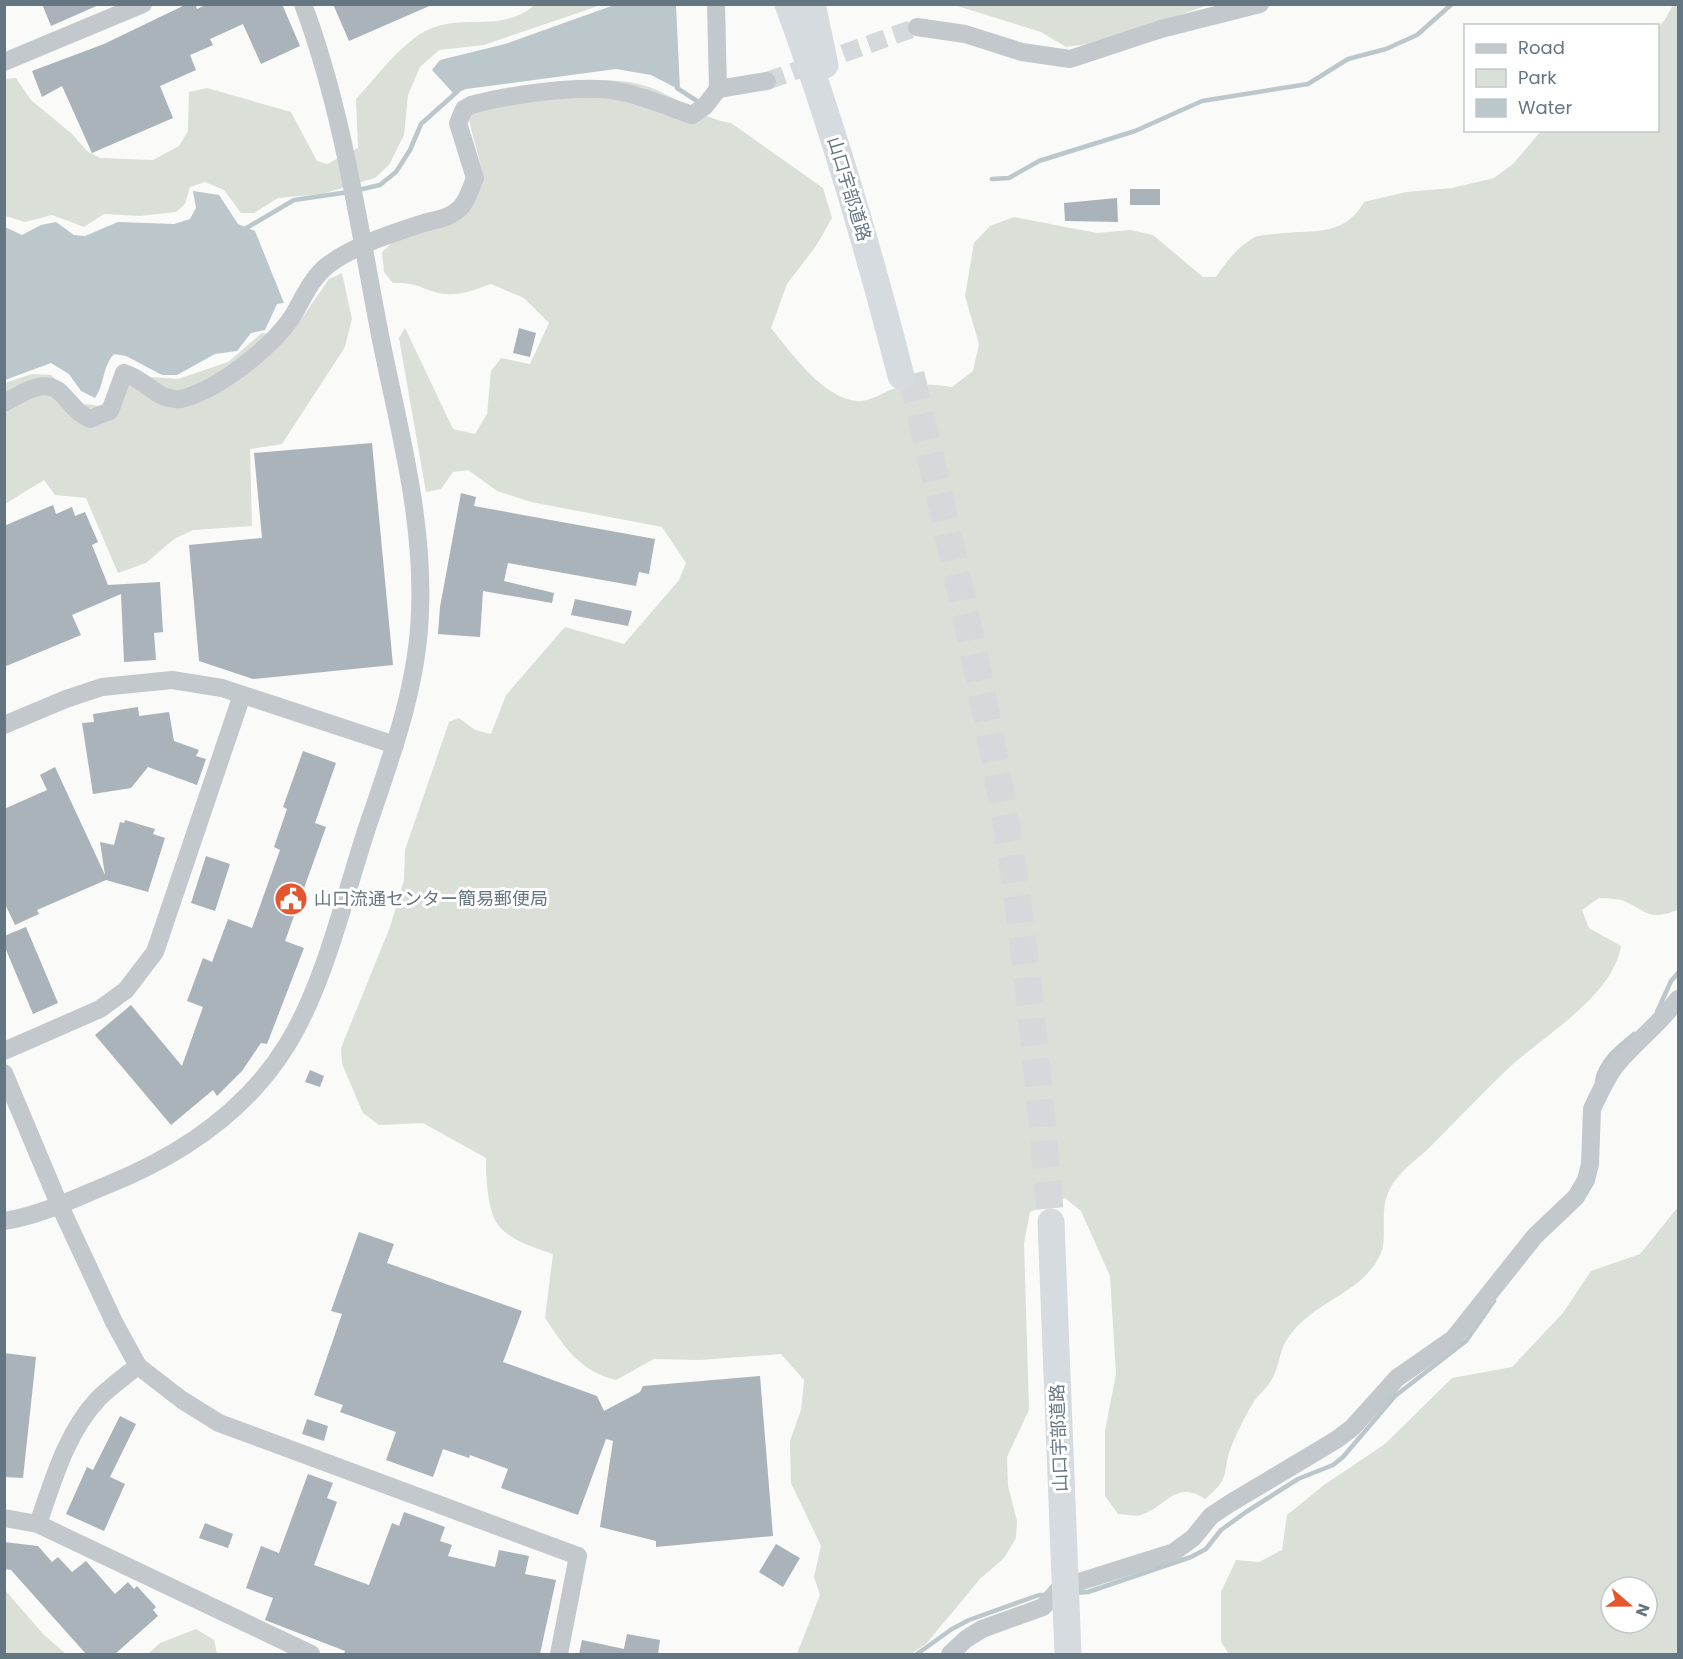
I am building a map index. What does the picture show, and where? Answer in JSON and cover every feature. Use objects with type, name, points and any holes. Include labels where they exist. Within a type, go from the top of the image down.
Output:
[{"type":"highway","name":"山口宇部道路","points":[[788,4],[837,147],[906,375],[856,164],[825,66],[802,4]]},
{"type":"highway","points":[[812,4],[825,66]]},
{"type":"highway","name":"山口宇部道路","points":[[1046,1223],[1057,1500],[1060,1654]]},
{"type":"highway","name":"山口宇部道路","points":[[1057,1500],[1068,1654]]},
{"type":"street","points":[[4,62],[143,4]]},
{"type":"street","points":[[4,1221],[59,1204],[124,1179],[199,1137],[228,1116],[268,1072],[288,1045],[318,978],[395,745],[409,693],[420,614],[420,569],[416,517],[343,147],[318,45],[303,4]]},
{"type":"street","points":[[4,403],[29,389],[45,386],[60,391],[79,414],[90,419],[110,411],[124,373],[133,375],[165,398],[175,400],[197,392],[245,363],[270,346],[291,318],[317,276],[328,265],[376,241],[445,218],[461,206],[475,178],[458,123],[464,109],[471,105],[522,94],[605,90],[621,92],[692,115],[705,106],[718,89],[716,4]]},
{"type":"street","points":[[917,27],[965,34],[1022,52],[1070,59],[1161,29],[1260,4]]},
{"type":"street","points":[[718,89],[767,81]]},
{"type":"street","points":[[4,725],[66,699],[102,687],[172,680],[194,682],[242,695],[395,745]]},
{"type":"street","points":[[4,1051],[100,1009],[126,990],[155,952],[242,695]]},
{"type":"street","points":[[950,1654],[966,1639],[982,1629],[1043,1607],[1060,1588],[1174,1552],[1193,1538],[1211,1516],[1228,1504],[1336,1440],[1352,1428],[1397,1378],[1454,1339],[1535,1236],[1576,1197],[1586,1180],[1590,1164],[1592,1109],[1595,1102],[1615,1065],[1662,1021],[1678,999]]},
{"type":"street","points":[[4,1073],[59,1204],[114,1322],[138,1366],[182,1400],[219,1423],[578,1556],[559,1654]]},
{"type":"street","points":[[38,1524],[60,1461],[79,1424],[99,1398],[138,1366]]},
{"type":"street","points":[[4,1518],[38,1524],[311,1654]]},
{"type":"green space","points":[[535,5],[601,5],[484,45],[439,50],[420,67],[408,95],[404,135],[389,165],[375,178],[322,194],[278,198],[254,213],[241,213],[224,190],[205,182],[190,187],[185,204],[176,212],[140,216],[104,214],[84,227],[52,215],[25,222],[5,216],[4,79],[16,78],[31,100],[72,134],[87,151],[100,158],[153,160],[179,146],[188,131],[189,92],[207,88],[291,112],[317,161],[327,164],[358,148],[356,99],[390,60],[420,34],[444,25],[508,19]]},
{"type":"green space","points":[[954,5],[1208,5],[1103,42],[1066,47],[1041,32]]},
{"type":"green space","points":[[1673,5],[1678,5],[1678,910],[1654,915],[1621,900],[1599,898],[1582,910],[1589,928],[1621,946],[1606,981],[1577,1012],[1502,1074],[1394,1181],[1385,1204],[1384,1239],[1381,1253],[1362,1279],[1296,1327],[1286,1341],[1274,1375],[1245,1416],[1229,1454],[1223,1479],[1205,1499],[1186,1492],[1178,1493],[1149,1511],[1136,1516],[1118,1514],[1105,1496],[1105,1431],[1116,1374],[1110,1276],[1081,1211],[1065,1198],[1030,1212],[1024,1243],[1029,1410],[1007,1457],[1008,1486],[1017,1521],[1016,1538],[1004,1558],[980,1579],[926,1644],[911,1654],[797,1654],[820,1595],[814,1577],[821,1546],[791,1483],[790,1441],[801,1410],[804,1380],[781,1354],[700,1360],[654,1359],[616,1380],[593,1371],[575,1357],[545,1318],[553,1254],[517,1240],[504,1231],[495,1220],[487,1183],[486,1158],[423,1123],[379,1125],[363,1113],[342,1064],[341,1048],[390,927],[404,880],[405,850],[449,722],[459,718],[475,730],[491,734],[506,695],[565,627],[624,644],[679,580],[686,563],[662,527],[531,502],[497,491],[468,470],[453,472],[441,489],[426,492],[399,338],[405,328],[453,429],[475,434],[487,414],[491,371],[501,358],[530,364],[549,323],[524,298],[491,284],[453,294],[439,293],[412,284],[393,283],[384,272],[382,252],[394,241],[450,219],[483,174],[468,117],[476,99],[579,81],[620,81],[639,84],[663,93],[707,116],[731,123],[823,188],[832,218],[816,246],[787,284],[771,328],[809,373],[833,393],[858,401],[908,386],[952,387],[973,371],[979,344],[965,296],[974,243],[990,226],[1014,217],[1097,233],[1130,230],[1153,235],[1203,277],[1216,277],[1228,260],[1255,237],[1325,230],[1346,222],[1356,214],[1364,202],[1406,192],[1452,188],[1494,178],[1513,164],[1540,132],[1659,132],[1659,26]]},
{"type":"green space","points":[[342,273],[352,319],[345,347],[282,444],[250,449],[252,526],[193,530],[174,539],[146,563],[118,573],[86,498],[55,495],[44,480],[5,504],[5,383],[32,374],[51,375],[84,404],[101,406],[130,367],[150,377],[178,379],[228,362],[262,333],[283,337],[300,321],[329,279]]},
{"type":"green space","points":[[1678,1207],[1678,1654],[1229,1654],[1221,1642],[1221,1592],[1236,1560],[1259,1562],[1282,1550],[1287,1515],[1324,1485],[1385,1444],[1452,1378],[1512,1367],[1563,1313],[1591,1271],[1640,1254]]},
{"type":"green space","points":[[5,1590],[43,1634],[66,1654],[5,1654]]},
{"type":"green space","points":[[196,1629],[214,1640],[217,1654],[148,1654],[160,1643]]},
{"type":"water","points":[[617,4],[676,5],[680,90],[651,75],[616,69],[466,89],[454,94],[432,70],[440,60],[505,44]]},
{"type":"water","points":[[193,191],[219,195],[238,224],[255,231],[284,303],[277,304],[265,330],[251,333],[237,351],[215,354],[177,375],[162,375],[126,356],[114,354],[107,364],[95,398],[81,391],[69,374],[51,363],[5,380],[5,227],[22,235],[41,225],[56,222],[74,235],[85,236],[118,222],[174,224],[190,219],[196,208]]},
{"type":"building","points":[[42,4],[101,4],[51,26]]},
{"type":"building","points":[[187,4],[195,4],[197,9],[208,4],[282,4],[300,46],[261,64],[243,24],[210,39],[213,45],[190,55],[196,70],[160,86],[173,118],[92,153],[62,86],[42,97],[32,71],[104,44]]},
{"type":"building","points":[[333,4],[434,4],[349,41]]},
{"type":"building","points":[[1130,189],[1160,189],[1160,205],[1130,205]]},
{"type":"building","points":[[1117,198],[1118,222],[1065,221],[1064,203]]},
{"type":"building","points":[[519,328],[536,333],[530,357],[513,353]]},
{"type":"building","points":[[372,443],[393,665],[253,679],[199,661],[189,545],[262,538],[254,453]]},
{"type":"building","points":[[461,493],[476,497],[474,506],[655,539],[649,574],[639,572],[636,586],[508,563],[504,581],[554,593],[552,603],[483,591],[480,637],[438,634],[440,607]]},
{"type":"building","points":[[53,505],[56,514],[72,507],[75,516],[85,512],[98,542],[92,545],[108,585],[160,582],[163,632],[154,633],[156,660],[124,662],[121,594],[72,615],[81,635],[4,667],[4,526]]},
{"type":"building","points":[[575,599],[632,611],[628,626],[571,615]]},
{"type":"building","points":[[138,707],[139,716],[169,712],[174,741],[199,750],[196,756],[206,759],[197,785],[148,767],[131,788],[93,794],[82,723],[94,722],[93,714]]},
{"type":"building","points":[[303,751],[336,763],[315,823],[326,827],[285,941],[304,948],[267,1044],[261,1043],[242,1071],[217,1096],[213,1090],[171,1125],[95,1035],[131,1005],[182,1066],[203,1007],[187,1001],[203,958],[212,962],[228,919],[252,928],[280,850],[274,847],[287,809],[283,807]]},
{"type":"building","points":[[55,767],[105,875],[100,842],[114,845],[120,822],[124,823],[125,820],[155,829],[153,834],[165,838],[148,892],[106,880],[37,910],[39,914],[15,925],[4,902],[4,809],[47,790],[40,775]]},
{"type":"building","points":[[206,856],[230,864],[215,911],[191,903]]},
{"type":"building","points":[[26,927],[58,1003],[33,1014],[4,945],[4,936]]},
{"type":"building","points":[[310,1070],[324,1076],[320,1087],[305,1082]]},
{"type":"building","points":[[359,1232],[394,1244],[387,1263],[522,1311],[503,1362],[597,1396],[604,1411],[640,1392],[643,1386],[760,1376],[773,1536],[656,1547],[656,1541],[600,1527],[613,1441],[606,1439],[578,1515],[501,1488],[508,1469],[470,1455],[469,1458],[443,1449],[433,1477],[386,1460],[396,1432],[340,1412],[343,1405],[314,1395],[342,1314],[331,1311]]},
{"type":"building","points":[[4,1353],[36,1357],[23,1478],[4,1477]]},
{"type":"building","points":[[120,1416],[136,1424],[110,1477],[125,1484],[104,1531],[66,1514],[87,1467],[93,1470]]},
{"type":"building","points":[[307,1419],[328,1426],[324,1441],[302,1434]]},
{"type":"building","points":[[308,1474],[333,1483],[327,1498],[337,1502],[314,1565],[369,1585],[392,1523],[399,1526],[404,1512],[445,1527],[440,1541],[452,1545],[448,1556],[495,1567],[499,1550],[529,1556],[525,1574],[556,1580],[540,1654],[344,1654],[345,1651],[265,1620],[273,1598],[246,1588],[261,1546],[279,1553]]},
{"type":"building","points":[[205,1523],[233,1534],[228,1548],[199,1538]]},
{"type":"building","points":[[4,1542],[38,1546],[52,1562],[58,1557],[72,1572],[86,1561],[115,1594],[128,1582],[134,1589],[137,1586],[156,1607],[153,1610],[158,1616],[115,1654],[86,1654],[11,1570],[4,1569]]},
{"type":"building","points":[[776,1544],[800,1558],[783,1587],[759,1572]]},
{"type":"building","points":[[627,1634],[660,1640],[658,1654],[579,1654],[582,1640],[624,1649]]},
{"type":"waterway","points":[[992,179],[1009,178],[1039,161],[1135,131],[1202,101],[1308,84],[1348,59],[1386,49],[1417,35],[1452,4]]},
{"type":"waterway","points":[[677,88],[700,103]]},
{"type":"waterway","points":[[358,190],[380,185],[396,172],[410,150],[421,124],[458,91]]},
{"type":"waterway","points":[[243,230],[294,200],[349,192]]},
{"type":"waterway","points":[[1657,1012],[1671,981],[1678,973]]},
{"type":"waterway","points":[[1597,1081],[1606,1060],[1634,1034]]},
{"type":"waterway","points":[[1074,1593],[1088,1592],[1191,1557],[1206,1549],[1221,1530],[1246,1512],[1298,1479],[1333,1465],[1343,1457],[1395,1396],[1466,1341],[1494,1301]]},
{"type":"waterway","points":[[917,1654],[969,1620],[1039,1595],[1048,1595]]},
{"type":"tunnel","points":[[767,81],[917,27]]},
{"type":"tunnel","points":[[911,374],[961,595],[1005,817],[1026,968],[1051,1222]]},
{"type":"place","name":"山口流通センター簡易郵便局","points":[[291,899]]}]
